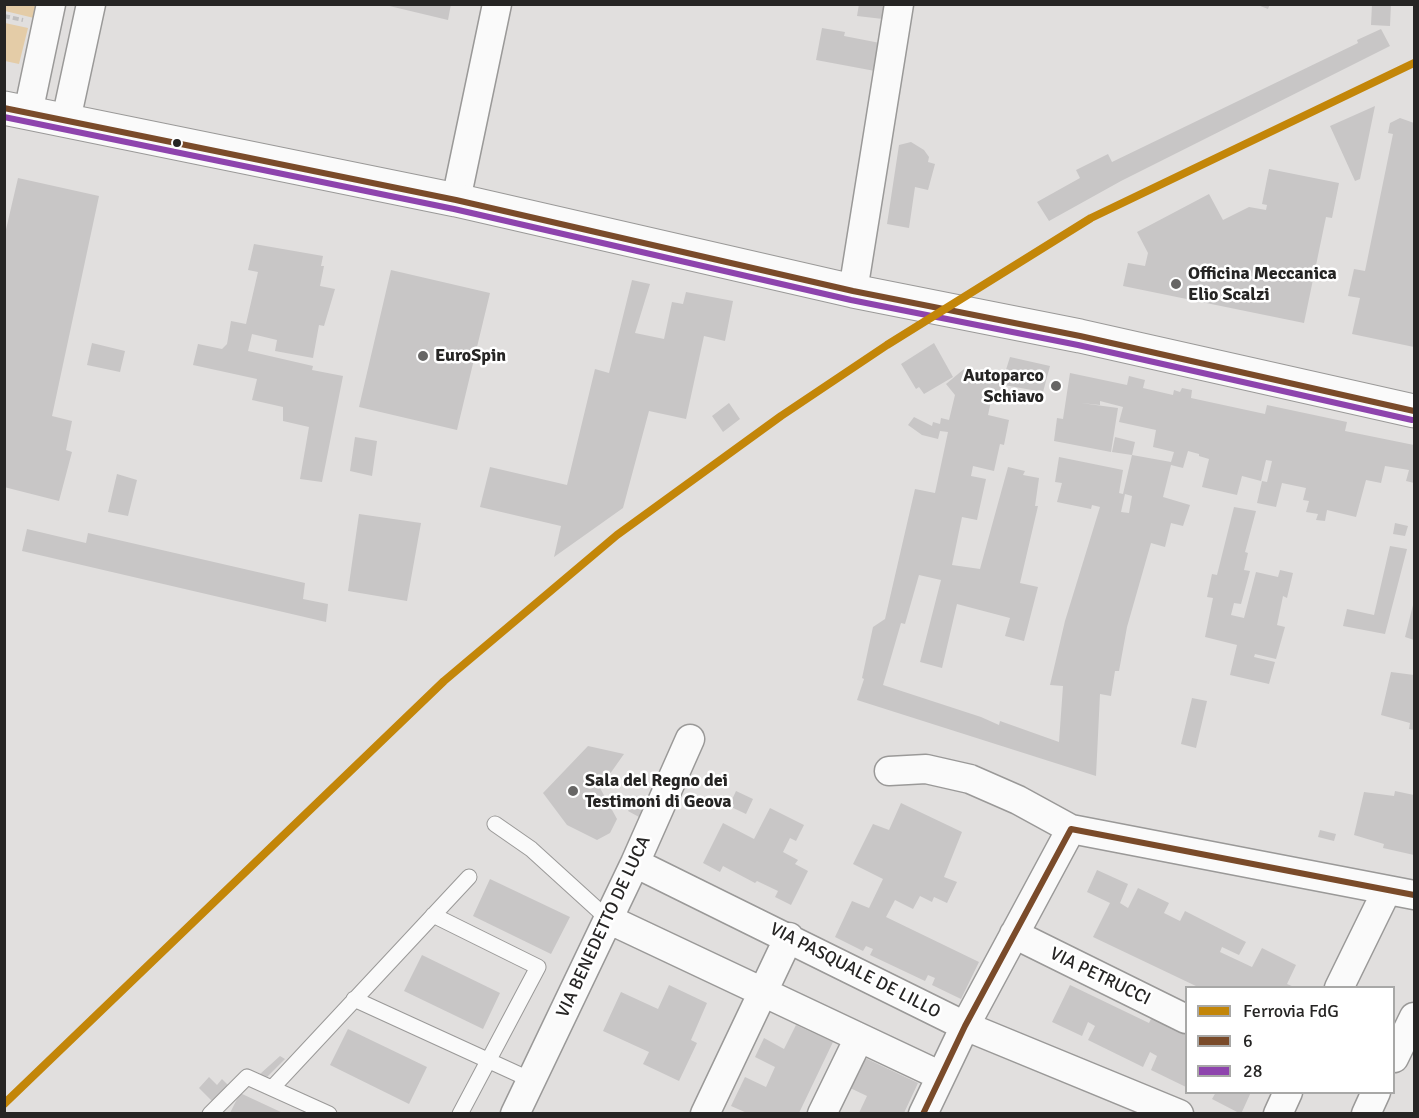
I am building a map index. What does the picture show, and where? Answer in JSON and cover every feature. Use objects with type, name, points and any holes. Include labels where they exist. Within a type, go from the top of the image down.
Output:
[{"type":"main road","points":[[16,110],[456,200],[853,291],[1080,336],[1414,411]]},
{"type":"street","points":[[16,110],[51,4]]},
{"type":"street","points":[[66,120],[91,4]]},
{"type":"street","points":[[456,200],[497,4]]},
{"type":"street","points":[[853,291],[899,4]]},
{"type":"street","name":"VIA BENEDETTO DE LUCA","points":[[515,1113],[635,862],[690,739]]},
{"type":"street","points":[[889,771],[926,769],[970,779],[1018,800],[1071,829],[1414,895]]},
{"type":"street","points":[[923,1113],[965,1026],[1071,829]]},
{"type":"street","name":"VIA PASQUALE DE LILLO","points":[[635,862],[965,1026],[1179,1113]]},
{"type":"street","points":[[1339,986],[1387,890]]},
{"type":"street","points":[[608,919],[941,1076]]},
{"type":"street","name":"VIA PETRUCCI","points":[[1014,934],[1185,1019]]},
{"type":"street","points":[[705,1113],[789,938]]},
{"type":"street","points":[[1403,1051],[1414,1017]]},
{"type":"street","points":[[822,1113],[859,1038]]},
{"type":"street","points":[[1278,1113],[1287,1094]]},
{"type":"street","points":[[1366,1113],[1375,1094]]},
{"type":"lane","points":[[495,824],[531,849],[608,919]]},
{"type":"lane","points":[[273,1087],[469,877]]},
{"type":"lane","points":[[433,915],[538,967],[460,1113]]},
{"type":"lane","points":[[354,999],[531,1080]]},
{"type":"lane","points":[[210,1113],[247,1077],[328,1113]]},
{"type":"path","points":[[4,16],[27,21]]},
{"type":"shaded area","points":[[5,5],[37,5],[34,18],[5,11]]},
{"type":"shaded area","points":[[5,23],[28,28],[19,64],[5,61]]},
{"type":"building","points":[[381,4],[451,4],[448,20]]},
{"type":"building","points":[[859,4],[885,4],[883,19],[857,16]]},
{"type":"building","points":[[1255,4],[1270,4],[1268,9]]},
{"type":"building","points":[[1372,4],[1391,4],[1390,26],[1371,25]]},
{"type":"building","points":[[822,28],[845,32],[844,36],[880,43],[875,71],[816,60]]},
{"type":"building","points":[[1381,29],[1390,46],[1121,181],[1049,221],[1037,202],[1080,178],[1076,170],[1108,154],[1112,162],[1358,43],[1357,40]]},
{"type":"building","points":[[1375,106],[1360,179],[1355,181],[1330,126]]},
{"type":"building","points":[[1400,118],[1414,123],[1414,347],[1352,334],[1360,298],[1348,296],[1354,269],[1365,271],[1393,134],[1388,133],[1390,123]]},
{"type":"building","points":[[911,142],[924,150],[929,157],[928,162],[935,164],[928,190],[915,187],[909,228],[887,224],[899,145]]},
{"type":"building","points":[[1269,169],[1339,183],[1332,218],[1326,217],[1304,323],[1123,286],[1128,263],[1145,266],[1148,253],[1137,232],[1209,194],[1223,220],[1249,207],[1266,210],[1267,205],[1262,204]]},
{"type":"building","points":[[18,178],[99,196],[52,416],[72,421],[66,450],[72,452],[59,501],[4,487],[4,238]]},
{"type":"building","points":[[254,244],[323,256],[321,266],[324,266],[320,286],[335,289],[324,326],[319,325],[313,358],[275,351],[277,340],[252,334],[248,351],[313,366],[312,370],[343,376],[322,482],[300,479],[309,427],[283,421],[283,407],[252,400],[257,379],[193,365],[198,344],[222,349],[227,344],[231,321],[246,324],[258,272],[248,270]]},
{"type":"building","name":"EuroSpin","points":[[391,270],[490,293],[457,430],[359,407]]},
{"type":"building","points":[[632,280],[650,284],[635,333],[664,339],[672,302],[683,304],[686,292],[733,301],[725,341],[704,336],[686,419],[649,411],[623,508],[554,557],[561,526],[480,507],[490,467],[567,485],[595,369],[609,373]]},
{"type":"building","points":[[92,343],[125,351],[120,372],[87,365]]},
{"type":"building","points":[[934,343],[953,377],[924,394],[919,387],[916,389],[901,364]]},
{"type":"building","points":[[1010,357],[1050,366],[1043,392],[1004,385],[999,391],[996,403],[991,401],[988,415],[1009,420],[1004,445],[1000,444],[994,471],[973,466],[971,476],[986,479],[977,520],[962,517],[952,565],[980,569],[1008,467],[1025,471],[1023,475],[1039,478],[1035,506],[1038,506],[1020,583],[1038,587],[1024,641],[1005,636],[1010,618],[957,604],[942,668],[920,662],[941,580],[919,575],[905,624],[901,623],[883,685],[999,725],[1000,721],[1059,742],[1063,686],[1050,685],[1065,621],[1100,507],[1092,505],[1091,509],[1057,502],[1062,483],[1055,482],[1059,457],[1123,470],[1119,493],[1123,494],[1132,455],[1171,462],[1174,452],[1153,447],[1156,430],[1119,422],[1123,407],[1100,401],[1100,405],[1081,403],[1118,408],[1111,452],[1054,441],[1057,418],[1063,419],[1070,373],[1127,385],[1129,376],[1145,380],[1143,388],[1173,395],[1174,390],[1180,392],[1182,388],[1192,390],[1191,398],[1265,414],[1267,405],[1347,422],[1345,431],[1414,445],[1414,483],[1406,481],[1409,470],[1385,466],[1381,483],[1366,480],[1356,517],[1327,510],[1325,521],[1316,520],[1318,514],[1306,512],[1309,501],[1303,500],[1306,488],[1282,483],[1276,507],[1257,503],[1262,481],[1267,482],[1272,461],[1266,460],[1261,481],[1242,476],[1237,495],[1202,487],[1209,459],[1199,454],[1188,451],[1183,468],[1171,465],[1163,497],[1190,505],[1183,526],[1171,523],[1165,547],[1151,543],[1127,627],[1119,671],[1115,671],[1111,696],[1100,694],[1096,776],[857,700],[864,679],[862,678],[873,627],[885,619],[915,489],[935,493],[948,432],[940,431],[938,439],[922,435],[908,425],[914,417],[932,426],[933,422],[940,424],[941,418],[949,420],[955,395],[946,384],[964,369],[977,384],[982,381],[985,373],[1004,376]],"holes":[[[1125,494],[1132,496],[1129,513],[1121,512]]]},
{"type":"building","points":[[729,403],[740,419],[723,432],[712,416]]},
{"type":"building","points":[[355,437],[377,441],[372,476],[350,471]]},
{"type":"building","points":[[1115,437],[1135,442],[1132,455],[1112,452]]},
{"type":"building","points":[[117,474],[137,480],[128,516],[108,512]]},
{"type":"building","points":[[1234,507],[1256,511],[1245,552],[1248,553],[1244,570],[1250,571],[1241,604],[1234,603],[1231,615],[1244,618],[1256,572],[1278,577],[1280,570],[1293,573],[1287,598],[1283,596],[1277,625],[1285,627],[1276,659],[1255,654],[1254,657],[1275,662],[1269,684],[1230,675],[1237,645],[1205,637],[1213,598],[1207,597],[1212,574],[1217,575]]},
{"type":"building","points":[[359,514],[421,523],[407,601],[348,591]]},
{"type":"building","points":[[1395,523],[1408,526],[1405,536],[1393,534]]},
{"type":"building","points":[[27,529],[86,543],[88,533],[305,583],[303,599],[328,604],[326,622],[22,551]]},
{"type":"building","points":[[1390,546],[1407,549],[1385,634],[1343,626],[1347,609],[1374,615]]},
{"type":"building","points":[[1414,601],[1414,640],[1405,637]]},
{"type":"building","points":[[1391,672],[1414,675],[1414,730],[1409,729],[1410,723],[1381,715]]},
{"type":"building","points":[[1192,698],[1207,701],[1196,748],[1181,744]]},
{"type":"building","name":"Sala del Regno dei Testimoni di Geova","points":[[588,746],[624,754],[600,788],[617,819],[610,833],[597,840],[567,825],[543,793]]},
{"type":"building","points":[[736,791],[753,799],[746,814],[729,806]]},
{"type":"building","points":[[1395,791],[1414,795],[1414,855],[1383,848],[1384,844],[1354,835],[1364,792],[1394,796]]},
{"type":"building","points":[[637,796],[648,802],[639,817],[628,811]]},
{"type":"building","points":[[901,803],[962,832],[944,877],[957,882],[947,903],[934,897],[932,902],[920,896],[913,909],[895,900],[886,917],[979,962],[961,999],[932,985],[935,978],[928,975],[925,981],[870,955],[873,949],[866,946],[863,951],[835,937],[852,901],[869,908],[883,879],[853,864],[873,824],[889,830]]},
{"type":"building","points":[[770,808],[804,825],[796,841],[790,838],[783,852],[798,860],[795,864],[808,871],[791,905],[775,897],[778,891],[757,881],[755,883],[723,866],[720,872],[703,863],[723,823],[754,839]]},
{"type":"building","points":[[1320,830],[1336,834],[1334,841],[1318,837]]},
{"type":"building","points":[[1097,870],[1128,884],[1120,903],[1128,908],[1138,888],[1169,903],[1164,913],[1180,921],[1185,911],[1246,942],[1239,955],[1222,947],[1220,952],[1252,967],[1262,948],[1296,965],[1287,984],[1292,986],[1196,986],[1093,937],[1110,903],[1087,892]]},
{"type":"building","points":[[490,879],[570,917],[551,954],[473,916]]},
{"type":"building","points":[[422,955],[500,993],[483,1029],[404,991]]},
{"type":"building","points":[[669,985],[707,1003],[691,1040],[697,1043],[679,1081],[643,1064],[649,1052],[603,1031],[621,992],[658,1009]]},
{"type":"building","points":[[1070,985],[1149,1023],[1158,1004],[1185,1018],[1185,1087],[1151,1070],[1157,1056],[1150,1052],[1143,1067],[1088,1040],[1095,1026],[1088,1022],[1082,1036],[1052,1022]]},
{"type":"building","points":[[796,1025],[833,1042],[799,1113],[747,1113],[731,1106],[745,1077],[766,1087],[775,1067],[755,1057],[764,1038],[784,1049]]},
{"type":"building","points":[[348,1029],[427,1067],[409,1104],[330,1065]]},
{"type":"building","points":[[280,1056],[285,1059],[267,1077],[260,1074]]},
{"type":"building","points":[[863,1057],[918,1083],[904,1113],[859,1113],[867,1096],[848,1087]]},
{"type":"building","points":[[209,1077],[217,1085],[222,1079],[228,1085],[212,1101],[199,1088]]},
{"type":"building","points":[[240,1093],[283,1113],[230,1113]]},
{"type":"building","points":[[1215,1094],[1250,1094],[1241,1114],[1212,1099]]},
{"type":"rail line","name":"FdG","points":[[4,1104],[444,681],[617,535],[781,416],[887,345],[1091,218],[1414,63]]},
{"type":"transit line","name":"6","points":[[4,108],[456,200],[853,291],[1080,336],[1414,411]]},
{"type":"transit line","name":"28","points":[[4,117],[454,209],[851,300],[1078,345],[1412,420]]},
{"type":"transit line","name":"6","points":[[923,1114],[965,1026],[1071,829],[1414,895]]},
{"type":"place","name":"Officina Meccanica Elio Scalzi","points":[[1176,284]]},
{"type":"place","name":"EuroSpin","points":[[423,356]]},
{"type":"place","name":"Autoparco Schiavo","points":[[1056,386]]},
{"type":"place","name":"Sala del Regno dei Testimoni di Geova","points":[[573,791]]}]
